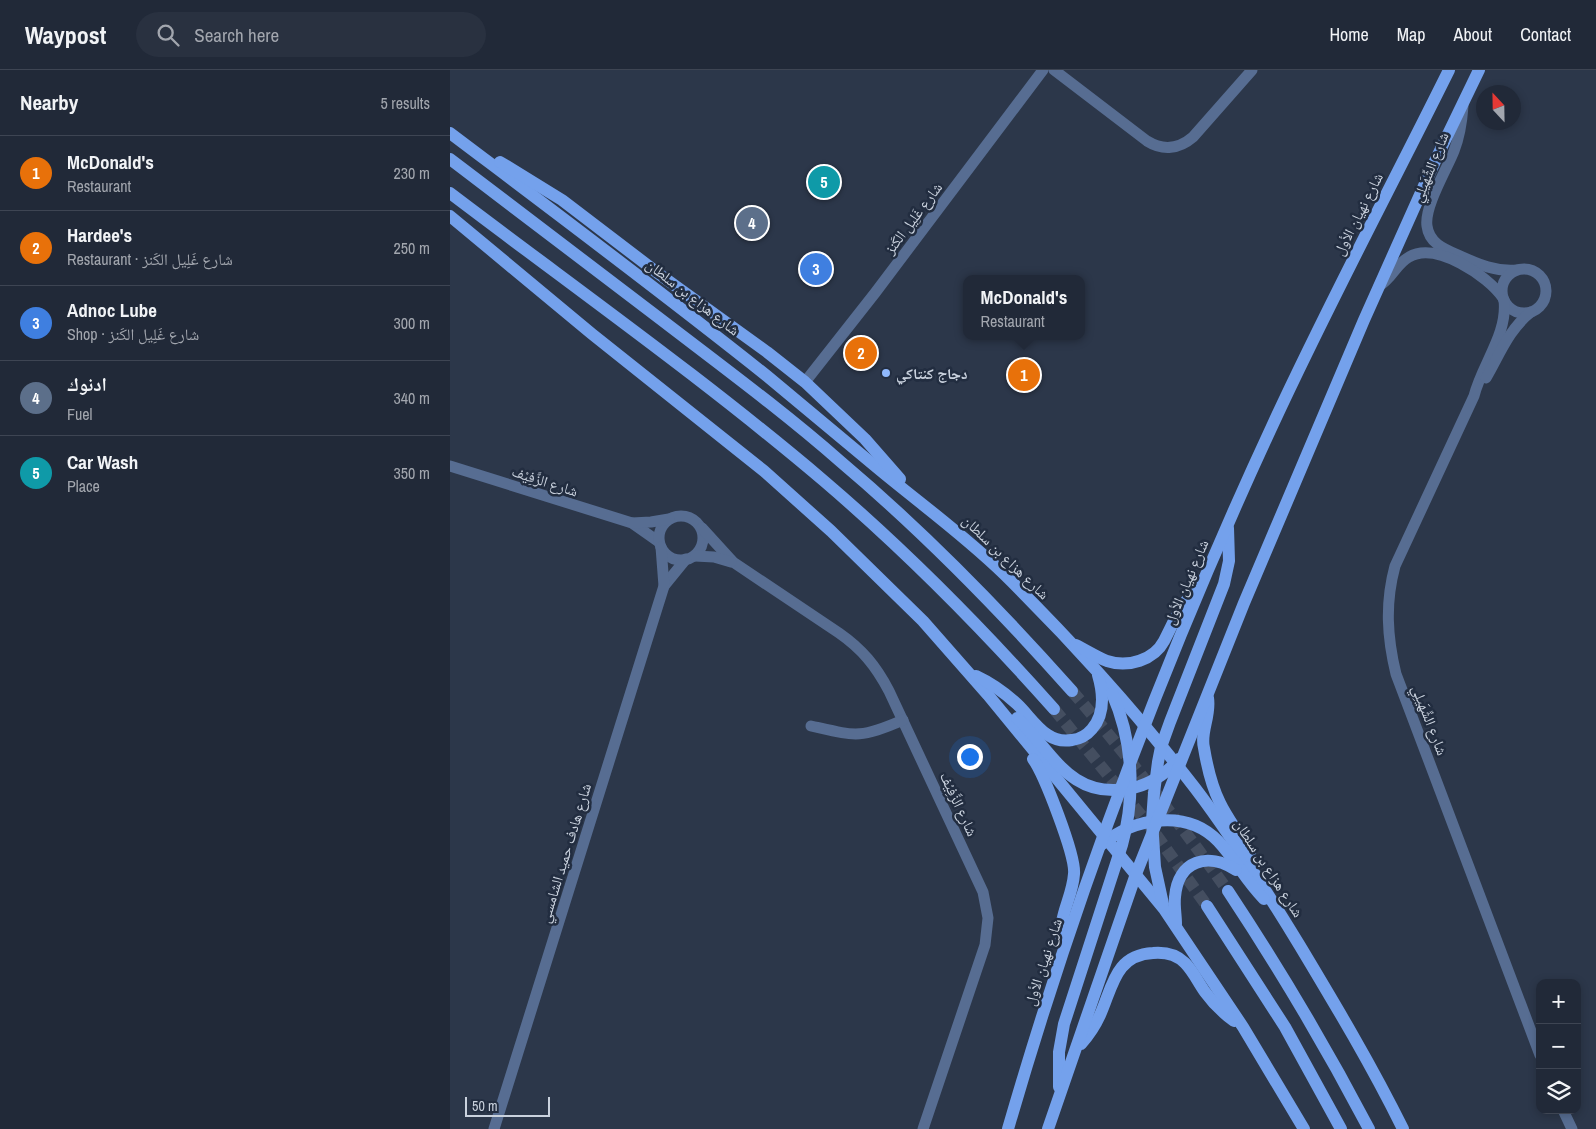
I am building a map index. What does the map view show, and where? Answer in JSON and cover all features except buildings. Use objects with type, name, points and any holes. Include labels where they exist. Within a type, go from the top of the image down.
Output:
[{"type":"main road","name":"شارع نهيان الأول","points":[[1008,1129],[1064,948],[1125,789],[1130,762],[1202,584],[1314,338],[1449,70]]},
{"type":"main road","points":[[1048,1129],[1136,874],[1179,762],[1270,540],[1379,286],[1479,70]]},
{"type":"main road","points":[[450,132],[562,200],[659,274],[767,352],[805,382],[865,439],[920,502]]},
{"type":"main road","name":"شارع هزاع بن سلطان","points":[[450,132],[695,319],[948,524],[995,566],[1066,639],[1107,683],[1161,747],[1179,762],[1281,914],[1344,1018],[1403,1129]]},
{"type":"main road","points":[[450,160],[746,384],[841,462],[962,573],[1072,690]]},
{"type":"main road","points":[[450,192],[738,411],[825,482],[948,596],[1054,709]]},
{"type":"main road","points":[[450,216],[592,334],[735,447],[793,496],[923,621],[970,673],[1104,840],[1120,854],[1177,926],[1243,1027],[1304,1129]]},
{"type":"main road","points":[[1164,909],[1155,867],[1155,779],[1161,747],[1224,584],[1230,549],[1228,525]]},
{"type":"main road","points":[[1066,639],[1100,658],[1112,662],[1130,663],[1145,659],[1161,646],[1182,606],[1202,584]]},
{"type":"main road","points":[[970,673],[1007,695],[1048,736],[1067,741],[1086,735],[1098,720],[1102,697],[1097,672]]},
{"type":"main road","points":[[1107,683],[1122,719],[1130,762]]},
{"type":"main road","points":[[1208,694],[1209,711],[1203,741],[1210,772],[1220,803],[1245,842],[1259,880]]},
{"type":"main road","points":[[988,695],[1021,722],[1061,768],[1075,780],[1092,788],[1125,789],[1155,779],[1179,762]]},
{"type":"main road","points":[[988,695],[1006,726],[1040,769],[1072,857],[1074,876],[1061,923],[1064,948]]},
{"type":"main road","points":[[1060,1094],[1059,1059],[1064,1024],[1127,828],[1125,789]]},
{"type":"main road","points":[[1104,840],[1127,828],[1183,822],[1206,831],[1218,842],[1261,895],[1281,914]]},
{"type":"main road","points":[[1177,926],[1174,898],[1180,877],[1188,868],[1199,862],[1211,860],[1223,862],[1243,874]]},
{"type":"main road","points":[[1228,891],[1294,995],[1325,1048],[1368,1129]]},
{"type":"main road","points":[[1207,906],[1285,1027],[1340,1129]]},
{"type":"main road","points":[[1075,1050],[1088,1036],[1097,1021],[1118,970],[1134,957],[1147,953],[1168,954],[1180,959],[1190,968],[1214,1003],[1243,1027]]},
{"type":"street","name":"شارع غَلِيل الكَنز","points":[[805,382],[881,285],[1043,70]]},
{"type":"street","points":[[1054,70],[1066,74],[1147,141],[1158,146],[1171,148],[1183,144],[1193,137],[1252,70]]},
{"type":"street","name":"شارع الشِّهَيلِي","points":[[1463,103],[1463,116],[1458,140],[1427,214],[1428,230],[1433,240],[1446,250],[1489,268],[1506,271],[1517,270]]},
{"type":"street","points":[[1379,286],[1389,279],[1400,264],[1409,256],[1420,252],[1432,252],[1477,273],[1491,283],[1506,305],[1515,311],[1531,312],[1540,305],[1544,301],[1545,284],[1534,271],[1517,270],[1504,281],[1502,287],[1503,299]]},
{"type":"street","name":"شارع الشِّهَيلِي","points":[[1474,396],[1478,380],[1503,323],[1505,308],[1503,299]]},
{"type":"street","name":"شارع الشِّهَيلِي","points":[[1531,312],[1519,322],[1510,334],[1484,382],[1474,396],[1395,566],[1389,596],[1389,640],[1399,682],[1536,1045]]},
{"type":"street","name":"شارع الزَّفِيْف","points":[[450,466],[632,523],[670,519]]},
{"type":"street","points":[[680,516],[690,517],[702,528],[703,544],[691,558],[672,558],[667,555],[660,545],[660,531],[662,526],[670,519],[680,516]]},
{"type":"street","name":"شارع الزَّفِيْف","points":[[632,523],[660,545]]},
{"type":"street","name":"شارع الزَّفِيْف","points":[[702,528],[733,562],[855,644],[869,658],[880,674],[903,720],[985,898],[988,918],[985,945],[923,1129]]},
{"type":"street","name":"شارع هادف حميد الشامسي","points":[[494,1129],[664,586],[660,545]]},
{"type":"street","name":"شارع الزَّفِيْف","points":[[691,558],[714,556],[733,562]]},
{"type":"street","name":"شارع هادف حميد الشامسي","points":[[664,586],[691,558]]},
{"type":"street","points":[[810,726],[848,734],[863,735],[878,731],[903,720]]},
{"type":"street","points":[[1565,1114],[1572,1129]]},
{"type":"tunnel","points":[[1072,691],[1152,789],[1228,891]]},
{"type":"tunnel","points":[[1054,709],[1149,825],[1207,906]]},
{"type":"place","name":"Car Wash","points":[[824,182]]},
{"type":"place","name":"ادنوك","points":[[752,223]]},
{"type":"place","name":"Adnoc Lube","points":[[816,269]]},
{"type":"place","name":"Hardee's","points":[[861,353]]},
{"type":"place","name":"دجاج كنتاكي","points":[[886,373]]},
{"type":"place","name":"McDonald's","points":[[1024,375]]}]
